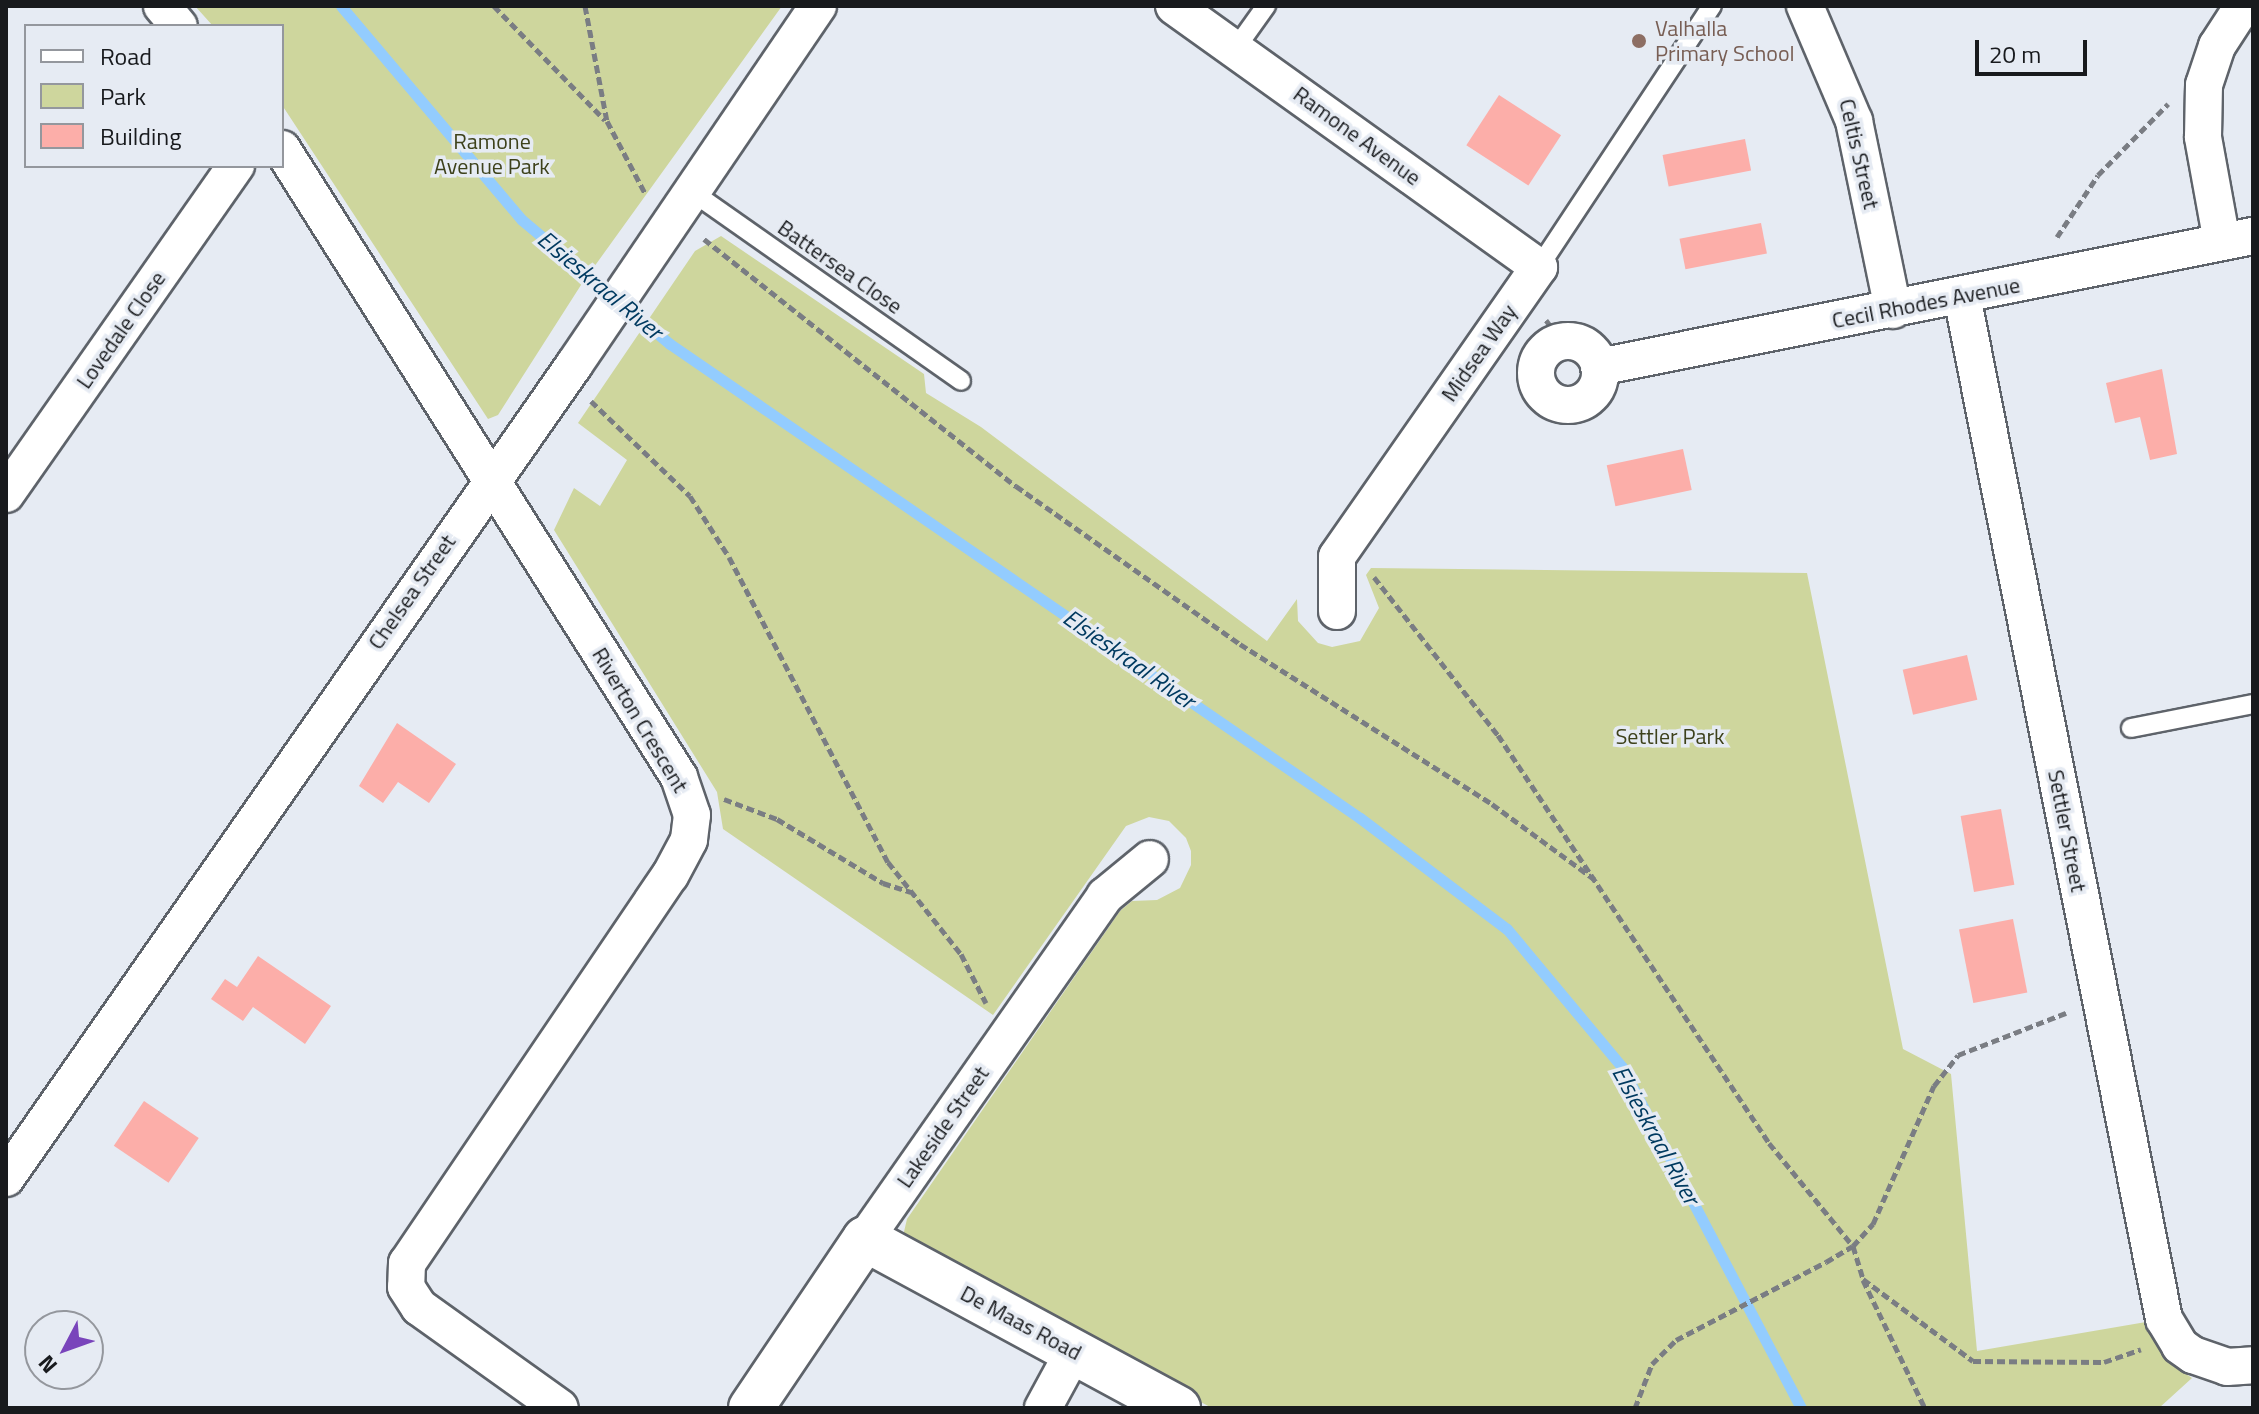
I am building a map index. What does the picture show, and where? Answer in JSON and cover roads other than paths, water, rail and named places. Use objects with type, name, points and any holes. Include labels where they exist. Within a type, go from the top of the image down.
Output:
[{"type":"street","points":[[162,6],[177,24]]},
{"type":"street","name":"Chelsea Street","points":[[6,1178],[491,481],[580,382],[671,205],[818,6]]},
{"type":"street","name":"Ramone Avenue","points":[[1174,6],[1539,267]]},
{"type":"street","name":"Celtis Street","points":[[1805,6],[1854,121],[1893,310]]},
{"type":"street","points":[[2238,239],[2201,117],[2211,61],[2243,6]]},
{"type":"street","name":"Riverton Crescent","points":[[284,152],[679,777],[692,815],[689,840],[670,875],[407,1263],[406,1287],[419,1307],[560,1408]]},
{"type":"street","name":"Lovedale Close","points":[[6,494],[235,168]]},
{"type":"street","name":"Cecil Rhodes Avenue","points":[[1599,367],[2238,239]]},
{"type":"street","name":"Midsea Way","points":[[1337,611],[1337,557],[1539,267]]},
{"type":"street","name":"Settler Street","points":[[1962,296],[2157,1290],[2182,1345],[2227,1367],[2253,1365]]},
{"type":"street","points":[[1562,341],[1586,347],[1599,367],[1599,380],[1585,400],[1561,404],[1549,399],[1541,390],[1537,366],[1541,355],[1562,341]]},
{"type":"street","name":"Lakeside Street","points":[[751,1408],[1105,896],[1150,859]]},
{"type":"street","name":"De Maas Road","points":[[865,1239],[1178,1408]]},
{"type":"street","points":[[1043,1408],[1074,1351]]},
{"type":"lane","points":[[1236,48],[1266,6]]},
{"type":"lane","name":"Midsea Way","points":[[1539,267],[1651,104],[1712,6]]},
{"type":"lane","name":"Battersea Close","points":[[671,205],[961,381]]},
{"type":"lane","points":[[2131,728],[2253,704]]},
{"type":"waterway","name":"Elsieskraal River","points":[[341,6],[522,220],[670,344],[1360,818],[1507,929],[1622,1067],[1801,1408]]},
{"type":"place","name":"Valhalla Primary School","points":[[1639,41]]},
{"type":"park label","name":"Ramone Avenue Park","points":[[492,154]]},
{"type":"park label","name":"Settler Park","points":[[1670,737]]}]
